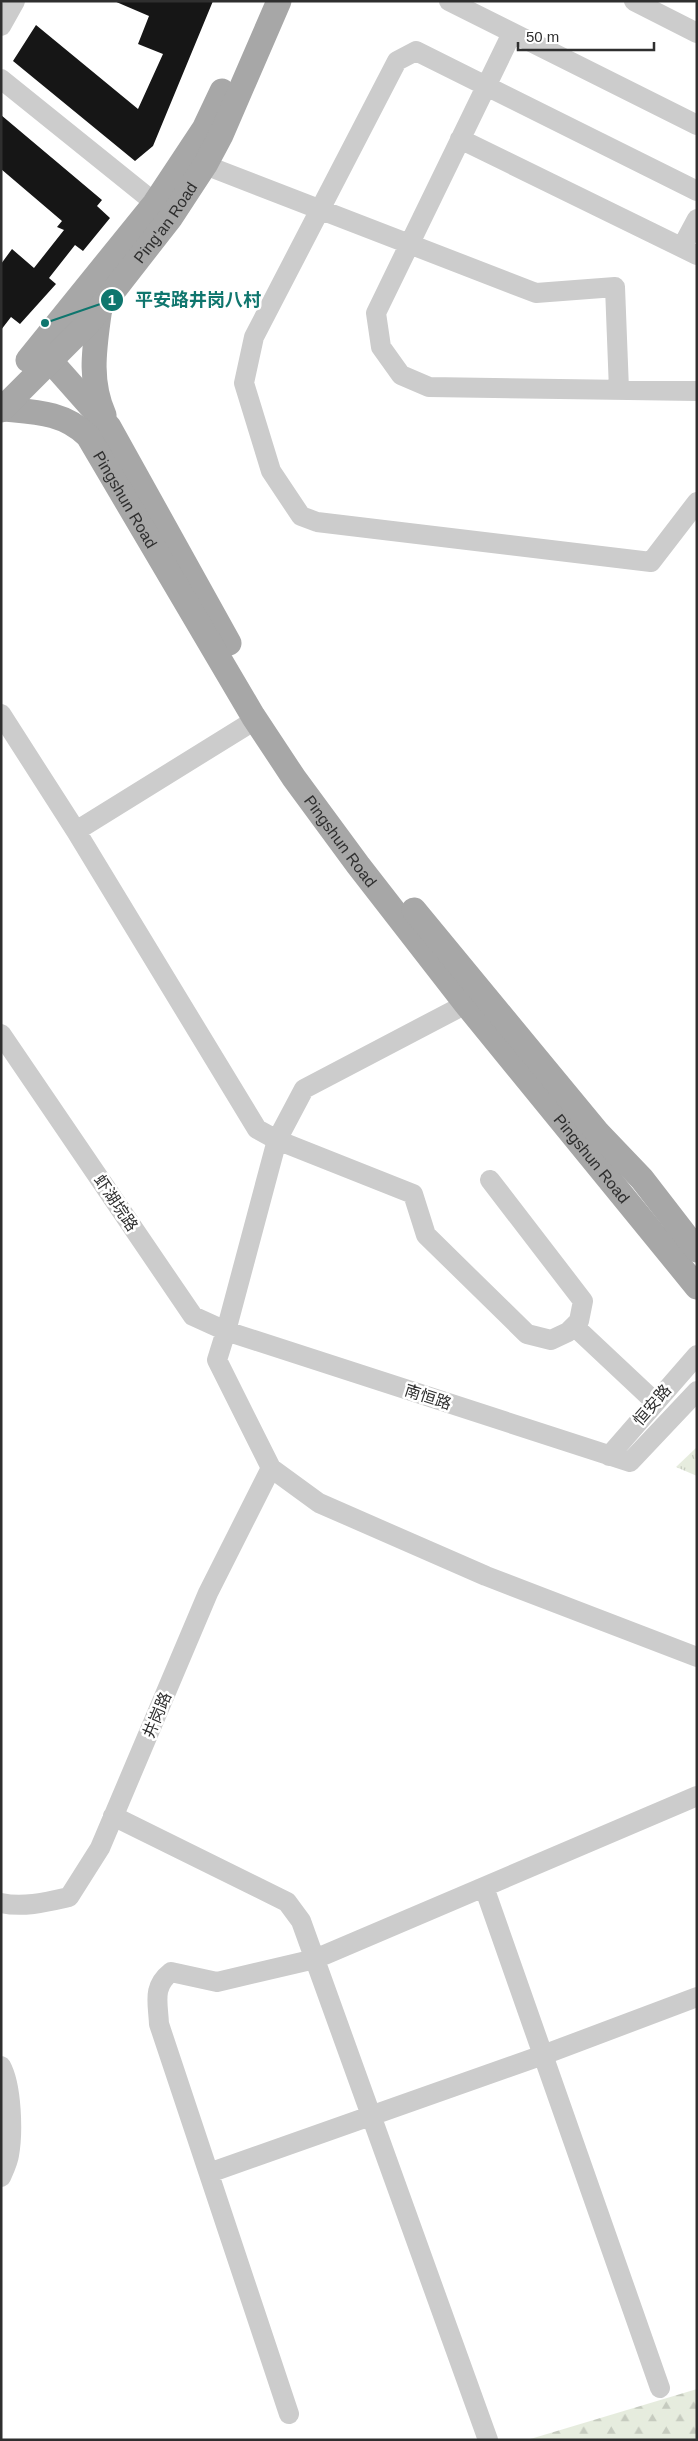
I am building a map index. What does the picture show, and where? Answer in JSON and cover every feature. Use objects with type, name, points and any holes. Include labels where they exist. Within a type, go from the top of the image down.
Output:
[{"type":"main road","name":"Ping'an Road","points":[[46,355],[155,203],[204,129],[261,1]]},
{"type":"main road","name":"Ping'an Road","points":[[2,402],[46,355],[100,307],[172,217],[205,165],[247,78],[279,1]]},
{"type":"main road","points":[[100,307],[93,359],[94,387],[109,427]]},
{"type":"main road","name":"Pingshun Road","points":[[46,355],[109,427],[256,689],[339,814],[386,877],[598,1133],[642,1179],[697,1250]]},
{"type":"main road","name":"Pingshun Road","points":[[2,402],[58,416],[74,424],[88,436],[256,720],[329,827],[466,1004],[697,1287]]},
{"type":"street","points":[[1,26],[14,1]]},
{"type":"street","points":[[449,1],[697,125]]},
{"type":"street","points":[[634,1],[697,33]]},
{"type":"street","points":[[512,33],[376,313],[381,347],[401,375],[429,387],[697,391]]},
{"type":"street","points":[[697,191],[416,52],[398,61],[254,337],[244,383],[271,472],[301,516],[317,522],[651,562],[697,502]]},
{"type":"street","points":[[1,79],[155,203]]},
{"type":"street","points":[[460,139],[689,251],[697,219]]},
{"type":"street","points":[[205,165],[536,293],[615,287],[619,390]]},
{"type":"street","points":[[1,714],[76,832],[257,1129],[277,1140],[413,1194],[426,1235],[527,1334],[550,1340],[568,1332],[579,1321],[583,1301],[490,1180]]},
{"type":"street","points":[[76,832],[256,720]]},
{"type":"street","points":[[466,1004],[304,1089],[277,1140],[217,1360],[271,1468],[319,1503],[486,1576],[697,1657]]},
{"type":"street","name":"虾湖垸路","points":[[1,1034],[193,1316],[226,1331]]},
{"type":"street","points":[[574,1326],[655,1402]]},
{"type":"street","name":"南恒路","points":[[226,1331],[630,1462]]},
{"type":"street","name":"恒安路","points":[[609,1456],[697,1355]]},
{"type":"street","name":"恒安路","points":[[630,1462],[697,1391]]},
{"type":"street","name":"井岗路","points":[[1,1903],[10,1905],[41,1903],[69,1898],[100,1848],[208,1594],[271,1468]]},
{"type":"street","points":[[289,2414],[159,2024],[157,1988],[163,1978],[171,1972],[217,1982],[315,1959],[697,1796]]},
{"type":"street","points":[[114,1816],[287,1902],[301,1921],[488,2440]]},
{"type":"street","points":[[484,1887],[660,2388]]},
{"type":"street","points":[[209,2173],[372,2117],[697,1997]]},
{"type":"street","points":[[1,2066],[5,2073],[10,2101],[9,2155],[1,2177]]},
{"type":"green space","points":[[697,1447],[697,1476],[676,1467]]},
{"type":"green space","points":[[697,2389],[697,2440],[527,2440]]},
{"type":"building","points":[[114,1],[213,1],[153,146],[135,161],[13,61],[36,25],[138,109],[163,54],[138,44],[149,16]]},
{"type":"building","points":[[1,115],[102,200],[97,206],[110,218],[83,251],[75,245],[49,278],[56,284],[20,324],[11,317],[1,330],[1,264],[12,249],[34,268],[64,230],[57,227],[62,221],[1,169]]},
{"type":"place","name":"平安路井岗八村","points":[[45,323]]}]
